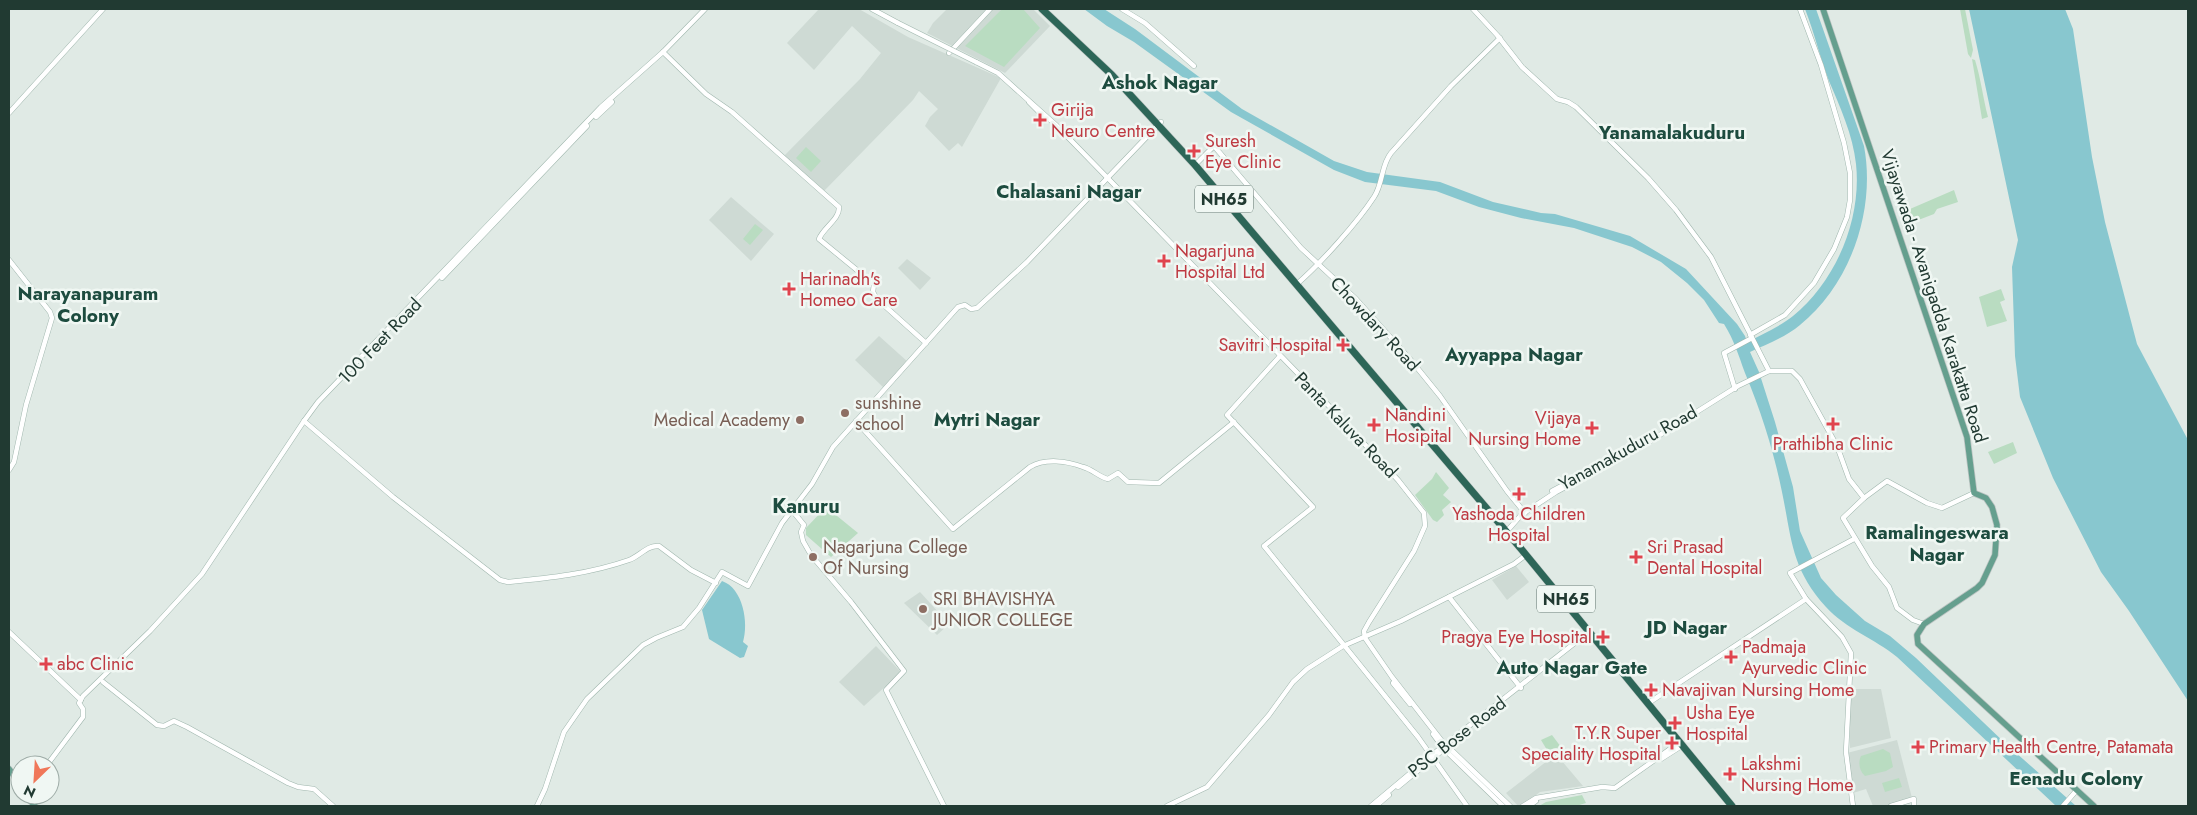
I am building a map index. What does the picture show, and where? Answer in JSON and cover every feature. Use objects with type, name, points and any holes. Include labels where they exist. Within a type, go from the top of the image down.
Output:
[{"type":"highway","name":"NH65","points":[[1042,9],[1112,75],[1197,163],[1508,530],[1733,806]]},
{"type":"highway","name":"NH65","points":[[1049,9],[1099,57],[1160,124],[1298,283]]},
{"type":"highway","name":"NH65","points":[[1457,471],[1558,591]]},
{"type":"highway","name":"NH65","points":[[1591,633],[1650,702],[1733,806]]},
{"type":"main road","name":"Vijayawada - Avanigadda Karakatta Road","points":[[1823,9],[1967,437],[1974,493]]},
{"type":"main road","points":[[1974,493],[1986,498],[1992,507],[1998,538],[1995,555],[1982,583],[1977,588],[1924,624],[1917,635],[1918,644],[2094,806]]},
{"type":"street","points":[[9,113],[104,9]]},
{"type":"street","name":"100 Feet Road","points":[[82,699],[202,574],[304,422],[320,404],[585,128],[707,9]]},
{"type":"street","name":"Panta Kaluva Road","points":[[872,9],[898,24],[998,72],[1038,107],[1410,494],[1425,516],[1425,526],[1363,629],[1361,634],[1364,638]]},
{"type":"street","points":[[949,53],[990,9]]},
{"type":"street","points":[[1122,9],[1145,23],[1194,66]]},
{"type":"street","points":[[1473,9],[1526,70],[1557,99],[1574,105],[1660,191],[1706,248],[1769,371],[1792,371],[1800,379],[1837,446],[1849,480],[1864,498]]},
{"type":"street","points":[[1738,386],[1724,353],[1751,338],[1785,315],[1814,283],[1834,249],[1850,200],[1850,173],[1844,143],[1821,65],[1800,9]]},
{"type":"street","points":[[1298,283],[1366,208],[1375,195],[1388,158],[1421,118],[1469,67],[1500,38]]},
{"type":"street","points":[[664,53],[706,94],[732,112],[839,207],[838,214],[820,236],[821,242],[874,284],[873,292],[877,299],[926,343]]},
{"type":"street","points":[[537,806],[568,724],[597,688],[643,645],[678,630],[692,617],[722,572],[748,586],[791,509],[812,484],[833,447],[856,421],[958,307],[965,305],[970,309],[977,308],[1027,262],[1160,124]]},
{"type":"street","name":"Chowdary Road","points":[[1197,163],[1214,146],[1272,215],[1317,264],[1356,299],[1410,359],[1440,396],[1523,513]]},
{"type":"street","points":[[9,260],[52,316],[26,405],[14,462],[9,470]]},
{"type":"street","points":[[1279,357],[1227,415],[1313,507],[1264,546],[1433,758],[1466,806]]},
{"type":"street","name":"Yanamakuduru Road","points":[[1508,530],[1523,513],[1556,492],[1626,455],[1738,386],[1769,371]]},
{"type":"street","points":[[856,421],[954,529],[1030,466],[1038,463],[1053,462],[1084,467],[1108,479],[1118,473],[1128,482],[1159,483],[1234,422]]},
{"type":"street","points":[[304,422],[393,497],[500,580],[561,577],[590,571],[634,558],[654,546],[659,546],[691,570],[716,583]]},
{"type":"street","name":"100 Feet Road","points":[[82,699],[103,682],[151,634],[204,576],[304,422]]},
{"type":"street","points":[[1924,624],[1912,620],[1897,608],[1889,587],[1854,539],[1842,518],[1887,481],[1926,503],[1942,508],[1974,493]]},
{"type":"street","points":[[791,509],[804,525],[802,532],[803,542],[812,555],[904,671],[886,690],[944,806]]},
{"type":"street","points":[[1853,806],[1846,752],[1851,653],[1842,637],[1806,598],[1790,573],[1854,539]]},
{"type":"street","points":[[1167,806],[1207,788],[1269,714],[1293,682],[1307,669],[1343,646],[1364,638],[1449,597],[1514,564],[1526,555]]},
{"type":"street","points":[[1449,597],[1521,687]]},
{"type":"street","points":[[1650,702],[1806,598]]},
{"type":"street","points":[[9,632],[82,699],[79,703],[84,712],[82,717],[54,755]]},
{"type":"street","name":"PSC Bose Road","points":[[1376,806],[1445,747],[1591,633]]},
{"type":"street","points":[[1364,638],[1384,670],[1445,747],[1503,806]]},
{"type":"street","points":[[103,682],[157,725],[164,726],[174,721],[188,726],[293,785],[304,789],[314,789],[333,806]]},
{"type":"street","points":[[1523,806],[1536,798],[1602,787],[1615,788],[1681,743]]},
{"type":"street","points":[[1529,806],[1541,799],[1600,790],[1617,790],[1681,743]]},
{"type":"street","points":[[1445,747],[1510,806]]},
{"type":"street","name":"PSC Bose Road","points":[[1371,806],[1433,758]]},
{"type":"street","points":[[2063,806],[2076,791]]},
{"type":"street","points":[[1892,806],[1914,799],[1914,806]]},
{"type":"shaded area","points":[[819,9],[859,9],[908,37],[1001,78],[962,147],[958,143],[949,151],[925,126],[938,109],[919,91],[913,100],[824,191],[784,156],[860,79],[881,53],[852,26],[814,70],[787,43]]},
{"type":"shaded area","points":[[947,9],[1033,9],[1050,26],[1005,73],[927,33],[933,23]]},
{"type":"shaded area","points":[[731,197],[774,234],[751,261],[709,220]]},
{"type":"shaded area","points":[[907,259],[931,278],[920,290],[898,268]]},
{"type":"shaded area","points":[[879,336],[908,362],[883,387],[855,360]]},
{"type":"shaded area","points":[[1516,566],[1529,582],[1507,600],[1492,580]]},
{"type":"shaded area","name":"SRI BHAVISHYA JUNIOR COLLEGE","points":[[920,592],[949,624],[937,635],[904,603]]},
{"type":"shaded area","points":[[876,646],[901,672],[864,706],[839,682]]},
{"type":"shaded area","points":[[1850,689],[1881,689],[1891,738],[1850,748]]},
{"type":"shaded area","points":[[1897,740],[1912,798],[1885,806],[1873,806],[1866,789],[1853,793],[1847,753]]},
{"type":"shaded area","points":[[1556,754],[1583,786],[1540,792],[1522,806],[1518,806],[1506,793]]},
{"type":"green space","points":[[1002,9],[1023,9],[1040,28],[1004,67],[965,46]]},
{"type":"green space","points":[[1960,9],[1965,9],[1973,50],[1971,58],[1968,54]]},
{"type":"green space","points":[[1972,59],[1975,60],[1977,67],[1988,117],[1982,119]]},
{"type":"green space","points":[[806,147],[821,161],[811,172],[796,158]]},
{"type":"green space","points":[[1954,190],[1958,202],[1937,209],[1934,214],[1908,224],[1903,212]]},
{"type":"green space","points":[[755,224],[763,230],[750,245],[743,239]]},
{"type":"green space","points":[[2001,289],[2005,300],[2000,302],[2007,321],[1987,327],[1979,297]]},
{"type":"green space","points":[[2013,442],[2017,453],[1994,464],[1988,452]]},
{"type":"green space","points":[[1436,472],[1449,488],[1443,495],[1451,502],[1442,510],[1444,515],[1437,522],[1433,520],[1415,495],[1432,479]]},
{"type":"green space","points":[[826,507],[858,533],[831,557],[806,535],[806,528]]},
{"type":"green space","points":[[1552,735],[1561,747],[1547,750],[1541,740]]},
{"type":"green space","points":[[1883,749],[1890,753],[1893,767],[1886,771],[1865,776],[1861,772],[1861,756]]},
{"type":"green space","points":[[1899,778],[1902,787],[1885,792],[1882,783]]},
{"type":"green space","points":[[1582,795],[1586,803],[1576,806],[1539,806],[1546,802]]},
{"type":"water","points":[[1084,9],[1104,9],[1135,29],[1242,109],[1334,161],[1367,172],[1440,182],[1493,202],[1541,213],[1555,214],[1630,236],[1686,269],[1737,324],[1747,342],[1777,327],[1793,316],[1822,285],[1843,248],[1855,206],[1857,185],[1852,142],[1805,9],[1816,9],[1864,146],[1867,170],[1866,195],[1856,244],[1846,267],[1833,289],[1818,308],[1795,329],[1750,352],[1759,372],[1775,422],[1793,487],[1800,531],[1821,578],[1836,595],[1865,621],[1890,636],[1916,658],[2006,744],[2076,806],[2056,806],[1897,657],[1842,622],[1814,593],[1799,566],[1791,539],[1771,447],[1731,337],[1724,324],[1719,323],[1704,300],[1661,262],[1632,247],[1574,228],[1521,218],[1479,207],[1436,191],[1365,182],[1334,170],[1231,112],[1134,42],[1107,26]]},
{"type":"water","points":[[1969,9],[2065,9],[2073,29],[2092,157],[2105,222],[2137,344],[2188,440],[2188,701],[2101,572],[2053,478],[2020,397],[2015,356],[2012,267],[2018,240]]},
{"type":"water","points":[[722,581],[735,591],[743,607],[745,634],[743,642],[748,646],[744,657],[740,658],[709,639],[702,610]]},
{"type":"place","name":"Girija Neuro Centre","points":[[1040,120]]},
{"type":"place","name":"Suresh Eye Clinic","points":[[1194,151]]},
{"type":"place","name":"Nagarjuna Hospital Ltd","points":[[1164,261]]},
{"type":"place","name":"Harinadh's Homeo Care","points":[[789,289]]},
{"type":"place","name":"Savitri Hospital","points":[[1343,345]]},
{"type":"place","name":"sunshine school","points":[[845,413]]},
{"type":"place","name":"Medical Academy","points":[[800,420]]},
{"type":"place","name":"Prathibha Clinic","points":[[1833,424]]},
{"type":"place","name":"Nandini Hosipital","points":[[1374,425]]},
{"type":"place","name":"Vijaya Nursing Home","points":[[1592,428]]},
{"type":"place","name":"Yashoda Children Hospital","points":[[1519,494]]},
{"type":"place","name":"Nagarjuna College Of Nursing","points":[[813,557]]},
{"type":"place","name":"Sri Prasad Dental Hospital","points":[[1636,557]]},
{"type":"place","name":"SRI BHAVISHYA JUNIOR COLLEGE","points":[[923,609]]},
{"type":"place","name":"Pragya Eye Hospital","points":[[1603,637]]},
{"type":"place","name":"Padmaja Ayurvedic Clinic","points":[[1731,657]]},
{"type":"place","name":"abc Clinic","points":[[46,664]]},
{"type":"place","name":"Navajivan Nursing Home","points":[[1651,690]]},
{"type":"place","name":"Usha Eye Hospital","points":[[1675,723]]},
{"type":"place","name":"T.Y.R Super Speciality Hospital","points":[[1672,743]]},
{"type":"place","name":"Primary Health Centre, Patamata","points":[[1918,747]]},
{"type":"place","name":"Lakshmi Nursing Home","points":[[1730,774]]},
{"type":"district","name":"Ashok Nagar","points":[[1160,82]]},
{"type":"district","name":"Yanamalakuduru","points":[[1672,132]]},
{"type":"district","name":"Chalasani Nagar","points":[[1069,191]]},
{"type":"district","name":"Narayanapuram Colony","points":[[88,304]]},
{"type":"district","name":"Ayyappa Nagar","points":[[1514,354]]},
{"type":"district","name":"Mytri Nagar","points":[[987,419]]},
{"type":"district","name":"Kanuru","points":[[806,506]]},
{"type":"district","name":"Ramalingeswara Nagar","points":[[1937,543]]},
{"type":"district","name":"JD Nagar","points":[[1687,627]]},
{"type":"district","name":"Auto Nagar Gate","points":[[1572,667]]},
{"type":"district","name":"Eenadu Colony","points":[[2076,778]]}]
